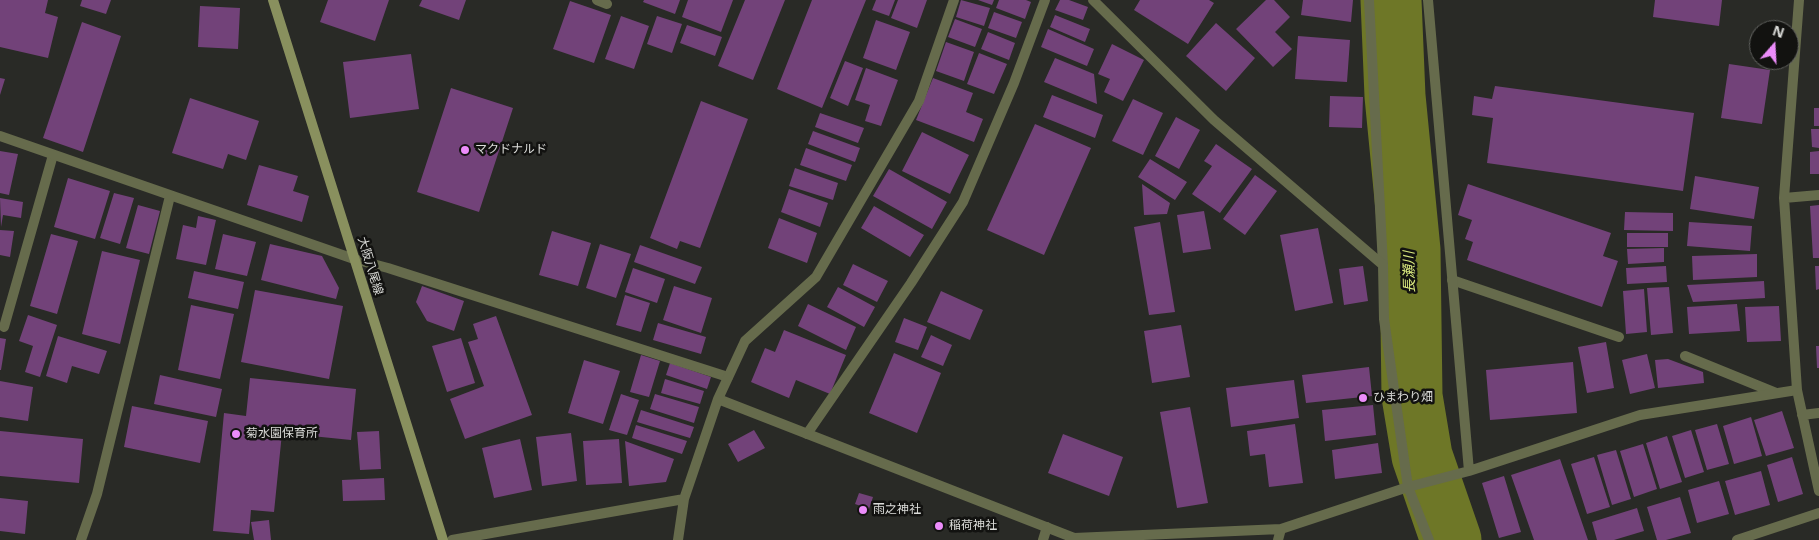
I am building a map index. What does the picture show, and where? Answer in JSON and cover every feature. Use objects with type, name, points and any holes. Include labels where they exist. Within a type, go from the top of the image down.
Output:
[{"type":"main road","name":"大阪八尾線","points":[[273,0],[443,540]]},
{"type":"street","points":[[678,540],[684,499],[718,399],[745,341],[816,277],[919,101],[954,0]]},
{"type":"street","points":[[807,434],[911,283],[963,202],[1014,83],[1045,0]]},
{"type":"street","points":[[1093,0],[1214,120],[1383,265]]},
{"type":"street","points":[[1368,0],[1383,265],[1384,319],[1408,487],[1429,540]]},
{"type":"street","points":[[1428,0],[1469,471]]},
{"type":"street","points":[[1799,0],[1784,198],[1797,390],[1819,491]]},
{"type":"street","points":[[0,136],[354,259],[388,268],[728,377]]},
{"type":"street","points":[[4,327],[53,155]]},
{"type":"street","points":[[1784,198],[1819,195]]},
{"type":"street","points":[[81,540],[97,494],[170,196]]},
{"type":"street","points":[[1452,280],[1619,337]]},
{"type":"street","points":[[1685,356],[1776,393]]},
{"type":"street","points":[[718,399],[1074,538],[1281,529],[1408,487],[1469,471],[1640,415],[1797,390]]},
{"type":"street","points":[[1802,415],[1819,413]]},
{"type":"street","points":[[452,540],[684,499]]},
{"type":"street","points":[[1737,540],[1819,513]]},
{"type":"street","points":[[1043,540],[1047,527]]},
{"type":"street","points":[[1278,540],[1281,529]]},
{"type":"building","points":[[0,0],[48,0],[45,13],[58,17],[48,58],[0,47]]},
{"type":"building","points":[[82,0],[111,0],[106,14],[80,6]]},
{"type":"building","points":[[328,0],[389,0],[375,41],[320,22]]},
{"type":"building","points":[[422,0],[466,0],[459,20],[419,6]]},
{"type":"building","points":[[644,0],[680,0],[675,14],[643,2]]},
{"type":"building","points":[[688,0],[733,0],[721,32],[682,17]]},
{"type":"building","points":[[745,0],[785,0],[753,80],[718,66]]},
{"type":"building","points":[[812,0],[866,0],[822,108],[777,89]]},
{"type":"building","points":[[876,0],[895,0],[889,16],[872,10]]},
{"type":"building","points":[[898,0],[927,0],[917,28],[891,18]]},
{"type":"building","points":[[961,0],[990,8],[984,26],[956,17]]},
{"type":"building","points":[[978,0],[994,0],[992,5]]},
{"type":"building","points":[[999,0],[1026,0],[1031,2],[1025,19],[996,8]]},
{"type":"building","points":[[1060,0],[1069,0],[1088,7],[1083,20],[1055,10]]},
{"type":"building","points":[[1140,0],[1209,0],[1214,3],[1188,44],[1134,10]]},
{"type":"building","points":[[1266,0],[1274,0],[1290,17],[1275,32],[1292,49],[1273,67],[1236,29]]},
{"type":"building","points":[[1303,0],[1353,0],[1351,22],[1301,15]]},
{"type":"building","points":[[1655,0],[1722,0],[1719,26],[1653,17]]},
{"type":"building","points":[[570,1],[611,15],[594,63],[553,49]]},
{"type":"building","points":[[200,6],[240,8],[238,49],[198,47]]},
{"type":"building","points":[[994,12],[1022,22],[1016,38],[988,28]]},
{"type":"building","points":[[1055,15],[1090,29],[1085,42],[1050,27]]},
{"type":"building","points":[[621,16],[649,26],[634,69],[605,59]]},
{"type":"building","points":[[657,16],[682,24],[672,53],[647,44]]},
{"type":"building","points":[[955,19],[982,29],[975,47],[948,37]]},
{"type":"building","points":[[876,20],[910,32],[896,70],[863,58]]},
{"type":"building","points":[[82,22],[121,36],[83,152],[43,138]]},
{"type":"building","points":[[1216,23],[1255,58],[1226,91],[1186,56]]},
{"type":"building","points":[[687,25],[722,37],[715,56],[680,43]]},
{"type":"building","points":[[1048,29],[1094,49],[1087,66],[1041,47]]},
{"type":"building","points":[[988,32],[1015,43],[1009,60],[981,49]]},
{"type":"building","points":[[1298,36],[1350,40],[1347,82],[1295,79]]},
{"type":"building","points":[[946,42],[974,52],[964,81],[936,71]]},
{"type":"building","points":[[1112,44],[1144,60],[1123,101],[1104,92],[1110,79],[1098,74]]},
{"type":"building","points":[[979,53],[1007,64],[994,94],[967,84]]},
{"type":"building","points":[[411,54],[419,109],[350,118],[343,62]]},
{"type":"building","points":[[1055,58],[1094,74],[1097,104],[1044,82]]},
{"type":"building","points":[[845,61],[863,68],[848,106],[830,98]]},
{"type":"building","points":[[1729,64],[1749,67],[1749,70],[1770,70],[1762,124],[1721,118]]},
{"type":"building","points":[[866,68],[898,80],[881,126],[865,121],[870,105],[855,100]]},
{"type":"building","points":[[0,78],[5,79],[0,95]]},
{"type":"building","points":[[933,78],[973,93],[966,112],[983,119],[974,142],[916,120]]},
{"type":"building","points":[[1495,86],[1694,113],[1683,191],[1487,163],[1493,118],[1472,115],[1474,96],[1492,99]]},
{"type":"building","name":"マクドナルド","points":[[451,88],[513,108],[479,212],[417,192]]},
{"type":"building","points":[[1052,95],[1103,115],[1095,138],[1043,117]]},
{"type":"building","points":[[1330,96],[1363,97],[1362,128],[1329,127]]},
{"type":"building","points":[[190,98],[259,121],[246,160],[228,154],[223,169],[172,153]]},
{"type":"building","points":[[1133,99],[1163,113],[1143,155],[1112,141]]},
{"type":"building","points":[[701,101],[748,119],[700,248],[680,241],[677,249],[650,238]]},
{"type":"building","points":[[1814,108],[1819,108],[1819,126],[1814,126]]},
{"type":"building","points":[[820,113],[864,128],[858,143],[815,127]]},
{"type":"building","points":[[1176,117],[1200,130],[1179,169],[1155,156]]},
{"type":"building","points":[[1035,124],[1091,148],[1044,255],[987,230]]},
{"type":"building","points":[[1811,129],[1819,129],[1819,148],[1812,147]]},
{"type":"building","points":[[813,131],[860,148],[855,162],[808,144]]},
{"type":"building","points":[[922,132],[969,155],[950,194],[902,171]]},
{"type":"building","points":[[1216,144],[1252,169],[1220,213],[1192,194],[1212,166],[1204,161]]},
{"type":"building","points":[[806,148],[852,165],[846,181],[800,165]]},
{"type":"building","points":[[0,151],[18,154],[9,195],[0,193]]},
{"type":"building","points":[[1819,151],[1819,174],[1810,174],[1810,152]]},
{"type":"building","points":[[1150,159],[1187,182],[1175,200],[1138,177]]},
{"type":"building","points":[[259,165],[298,176],[293,191],[309,196],[302,222],[247,205]]},
{"type":"building","points":[[795,168],[838,183],[833,200],[789,186]]},
{"type":"building","points":[[889,169],[947,202],[932,229],[873,196]]},
{"type":"building","points":[[1255,175],[1277,191],[1245,235],[1223,219]]},
{"type":"building","points":[[1695,176],[1759,187],[1754,219],[1690,209]]},
{"type":"building","points":[[68,178],[110,191],[95,239],[54,227]]},
{"type":"building","points":[[1142,184],[1170,203],[1167,214],[1144,215]]},
{"type":"building","points":[[1468,184],[1611,233],[1603,256],[1618,261],[1602,307],[1467,260],[1473,242],[1465,239],[1472,220],[1458,215]]},
{"type":"building","points":[[789,189],[828,203],[820,227],[781,212]]},
{"type":"building","points":[[114,193],[134,198],[120,244],[100,238]]},
{"type":"building","points":[[0,198],[23,202],[21,218],[3,215],[1,227]]},
{"type":"building","points":[[138,205],[160,211],[149,254],[126,248]]},
{"type":"building","points":[[1819,205],[1819,258],[1813,258],[1810,206]]},
{"type":"building","points":[[874,206],[924,235],[910,257],[861,228]]},
{"type":"building","points":[[1204,211],[1211,249],[1183,253],[1177,215]]},
{"type":"building","points":[[1625,212],[1673,213],[1673,231],[1624,230]]},
{"type":"building","points":[[198,216],[216,220],[206,265],[176,259],[183,225],[196,228]]},
{"type":"building","points":[[779,218],[817,233],[807,263],[768,248]]},
{"type":"building","points":[[1160,222],[1175,312],[1149,315],[1134,227]]},
{"type":"building","points":[[1689,222],[1752,226],[1750,251],[1687,246]]},
{"type":"building","points":[[1318,228],[1333,303],[1295,311],[1280,235]]},
{"type":"building","points":[[0,230],[14,231],[10,257],[0,255]]},
{"type":"building","points":[[552,231],[591,243],[578,286],[539,275]]},
{"type":"building","points":[[1627,233],[1668,233],[1668,247],[1627,247]]},
{"type":"building","points":[[51,234],[78,241],[57,314],[30,306]]},
{"type":"building","points":[[223,234],[256,242],[247,276],[215,269]]},
{"type":"building","points":[[270,244],[322,256],[339,288],[336,299],[261,280]]},
{"type":"building","points":[[600,244],[631,254],[616,298],[586,288]]},
{"type":"building","points":[[640,245],[702,267],[695,284],[634,262]]},
{"type":"building","points":[[1664,248],[1664,262],[1628,264],[1627,249]]},
{"type":"building","points":[[102,251],[140,260],[120,344],[82,334]]},
{"type":"building","points":[[1757,254],[1757,277],[1693,280],[1692,256]]},
{"type":"building","points":[[853,264],[888,281],[877,302],[843,285]]},
{"type":"building","points":[[1363,266],[1368,301],[1344,305],[1339,269]]},
{"type":"building","points":[[1666,266],[1667,282],[1627,284],[1626,268]]},
{"type":"building","points":[[1815,266],[1819,266],[1819,289],[1816,290]]},
{"type":"building","points":[[633,268],[665,279],[657,303],[625,292]]},
{"type":"building","points":[[194,271],[244,282],[238,309],[188,298]]},
{"type":"building","points":[[1764,281],[1765,298],[1693,302],[1687,285]]},
{"type":"building","points":[[422,286],[464,301],[454,331],[427,321],[416,302]]},
{"type":"building","points":[[674,286],[712,298],[701,333],[663,320]]},
{"type":"building","points":[[838,287],[875,307],[864,327],[827,307]]},
{"type":"building","points":[[1669,287],[1673,333],[1651,335],[1647,288]]},
{"type":"building","points":[[1644,289],[1647,332],[1626,334],[1623,291]]},
{"type":"building","points":[[255,290],[343,306],[329,379],[241,362]]},
{"type":"building","points":[[941,291],[983,310],[970,340],[927,322]]},
{"type":"building","points":[[625,295],[650,303],[641,332],[616,325]]},
{"type":"building","points":[[808,304],[856,327],[846,350],[798,326]]},
{"type":"building","points":[[1737,304],[1740,331],[1689,334],[1687,307]]},
{"type":"building","points":[[191,305],[234,314],[220,379],[178,370]]},
{"type":"building","points":[[1779,306],[1781,341],[1747,342],[1745,307]]},
{"type":"building","points":[[28,315],[57,325],[40,377],[25,372],[33,346],[19,341]]},
{"type":"building","points":[[496,316],[532,415],[465,439],[450,399],[484,386],[468,342],[478,339],[473,324]]},
{"type":"building","points":[[904,318],[927,327],[918,350],[895,342]]},
{"type":"building","points":[[658,323],[706,337],[701,354],[653,340]]},
{"type":"building","points":[[1181,325],[1190,377],[1152,383],[1144,331]]},
{"type":"building","points":[[784,330],[846,355],[830,394],[796,380],[789,398],[751,382],[765,348],[775,352]]},
{"type":"building","points":[[931,335],[952,345],[943,366],[921,357]]},
{"type":"building","points":[[58,336],[107,351],[99,374],[72,366],[67,383],[46,376]]},
{"type":"building","points":[[0,338],[6,339],[1,370],[0,370]]},
{"type":"building","points":[[461,338],[475,383],[447,392],[432,346]]},
{"type":"building","points":[[1606,342],[1614,388],[1587,393],[1578,347]]},
{"type":"building","points":[[1816,346],[1819,346],[1819,368],[1817,368]]},
{"type":"building","points":[[894,353],[941,373],[917,433],[869,413]]},
{"type":"building","points":[[1647,354],[1655,388],[1630,394],[1622,360]]},
{"type":"building","points":[[641,355],[660,361],[649,397],[630,392]]},
{"type":"building","points":[[1668,359],[1703,372],[1704,383],[1658,388],[1655,360]]},
{"type":"building","points":[[584,360],[620,371],[603,424],[568,413]]},
{"type":"building","points":[[1573,362],[1577,413],[1490,420],[1486,370]]},
{"type":"building","points":[[670,363],[711,377],[707,389],[666,375]]},
{"type":"building","points":[[1369,367],[1372,396],[1306,403],[1302,375]]},
{"type":"building","points":[[160,375],[222,389],[216,417],[154,404]]},
{"type":"building","points":[[250,378],[356,389],[351,440],[282,433],[274,512],[251,510],[249,534],[213,531],[224,413],[246,416]]},
{"type":"building","points":[[665,379],[704,391],[700,404],[661,393]]},
{"type":"building","points":[[1294,380],[1299,418],[1231,427],[1226,388]]},
{"type":"building","points":[[0,381],[33,387],[28,421],[0,417]]},
{"type":"building","points":[[621,394],[639,400],[627,435],[609,430]]},
{"type":"building","points":[[655,394],[699,407],[694,423],[650,409]]},
{"type":"building","points":[[1373,405],[1376,435],[1325,441],[1322,410]]},
{"type":"building","points":[[132,406],[208,421],[200,463],[124,447]]},
{"type":"building","points":[[1190,407],[1208,503],[1177,508],[1160,412]]},
{"type":"building","points":[[641,410],[694,427],[690,438],[637,422]]},
{"type":"building","points":[[1782,411],[1794,448],[1766,456],[1754,420]]},
{"type":"building","points":[[1751,417],[1762,456],[1734,464],[1723,426]]},
{"type":"building","points":[[1295,424],[1303,483],[1269,487],[1265,454],[1250,456],[1247,431]]},
{"type":"building","points":[[1717,424],[1729,464],[1707,470],[1695,430]]},
{"type":"building","points":[[636,425],[687,441],[682,454],[632,438]]},
{"type":"building","points":[[754,430],[765,448],[738,462],[728,444]]},
{"type":"building","points":[[1691,430],[1704,472],[1685,478],[1672,436]]},
{"type":"building","points":[[0,431],[83,439],[79,483],[0,476]]},
{"type":"building","points":[[379,431],[381,469],[360,470],[357,432]]},
{"type":"building","points":[[571,433],[577,481],[542,486],[536,437]]},
{"type":"building","points":[[1063,434],[1123,457],[1109,496],[1048,473]]},
{"type":"building","points":[[1667,436],[1682,482],[1660,489],[1646,443]]},
{"type":"building","points":[[520,439],[532,490],[494,498],[482,448]]},
{"type":"building","points":[[619,439],[622,483],[586,485],[583,441]]},
{"type":"building","points":[[625,441],[674,459],[666,482],[629,486]]},
{"type":"building","points":[[1378,443],[1382,473],[1335,479],[1332,450]]},
{"type":"building","points":[[1643,444],[1657,489],[1634,497],[1620,451]]},
{"type":"building","points":[[1616,450],[1631,499],[1612,505],[1597,455]]},
{"type":"building","points":[[1594,457],[1610,507],[1587,514],[1571,464]]},
{"type":"building","points":[[1792,457],[1803,494],[1778,502],[1767,465]]},
{"type":"building","points":[[1560,459],[1588,540],[1534,540],[1511,475]]},
{"type":"building","points":[[1761,471],[1770,505],[1735,515],[1725,481]]},
{"type":"building","points":[[1504,476],[1521,532],[1499,538],[1482,483]]},
{"type":"building","points":[[384,478],[385,500],[343,501],[342,480]]},
{"type":"building","points":[[1719,481],[1729,514],[1697,523],[1688,490]]},
{"type":"building","points":[[859,493],[873,497],[869,509],[855,504]]},
{"type":"building","points":[[1680,497],[1691,533],[1666,540],[1657,540],[1647,507]]},
{"type":"building","points":[[0,498],[28,501],[25,534],[0,531]]},
{"type":"building","points":[[1637,508],[1644,531],[1614,540],[1597,540],[1592,522]]},
{"type":"building","points":[[269,520],[271,540],[254,540],[251,522]]},
{"type":"waterway","name":"長瀬川","points":[[1391,0],[1395,96],[1410,250],[1412,396],[1422,456],[1451,540]]},
{"type":"place","name":"マクドナルド","points":[[465,150]]},
{"type":"place","name":"ひまわり畑","points":[[1363,398]]},
{"type":"place","name":"菊水園保育所","points":[[236,434]]},
{"type":"place","name":"雨之神社","points":[[863,510]]},
{"type":"place","name":"稲荷神社","points":[[939,526]]}]
